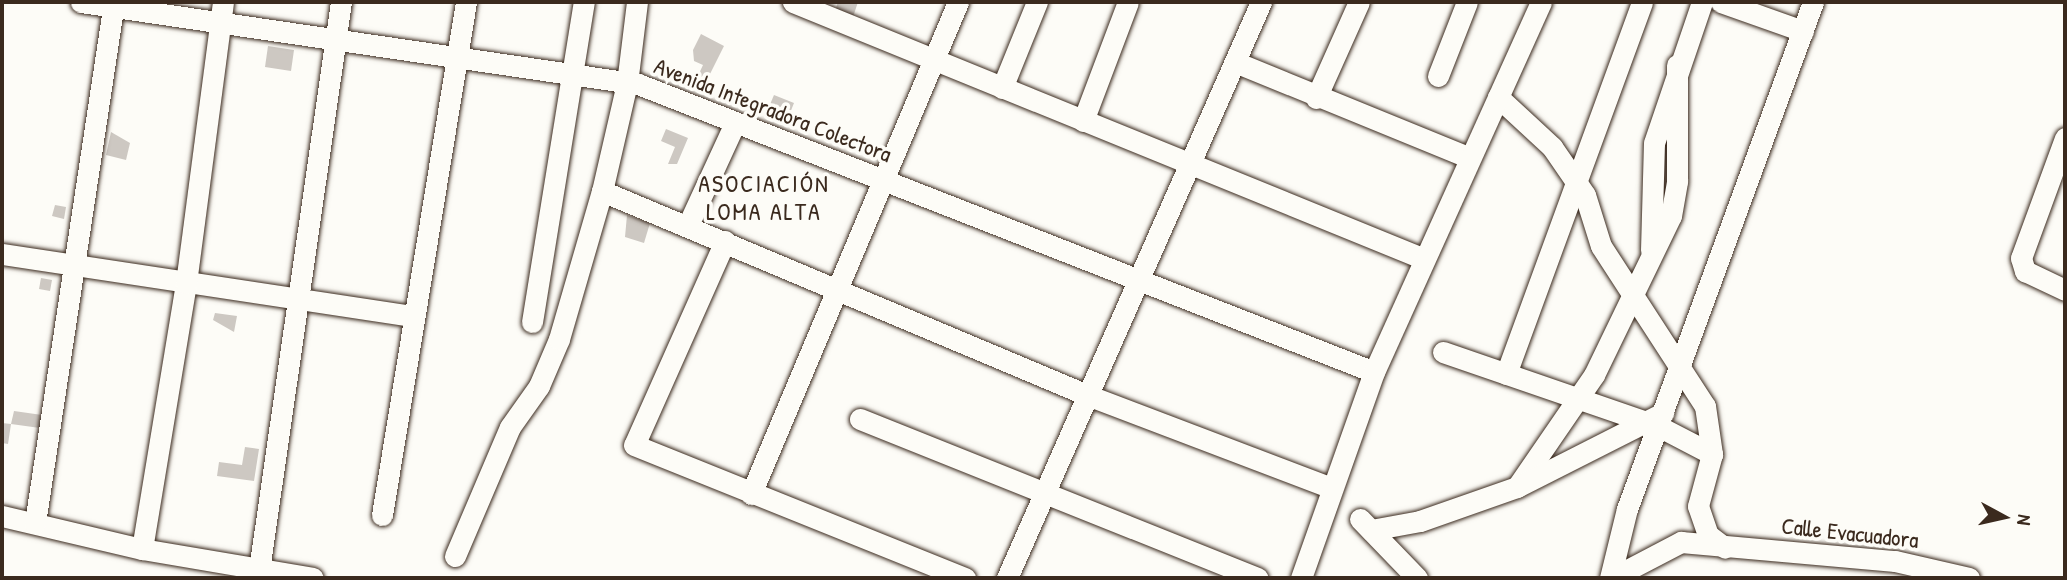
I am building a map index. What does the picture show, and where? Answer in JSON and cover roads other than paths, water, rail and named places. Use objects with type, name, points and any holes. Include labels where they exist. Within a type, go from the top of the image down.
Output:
[{"type":"street","name":"Avenida Integradora Colectora","points":[[81,2],[222,11],[335,41],[627,83],[1140,277],[1374,372]]},
{"type":"street","points":[[259,570],[341,2]]},
{"type":"street","points":[[382,515],[412,316],[466,2]]},
{"type":"street","points":[[532,322],[584,2]]},
{"type":"street","points":[[454,556],[510,427],[539,386],[559,339],[602,191],[627,83],[637,2]]},
{"type":"street","points":[[793,2],[1422,258]]},
{"type":"street","points":[[751,494],[958,2]]},
{"type":"street","points":[[1002,88],[1037,2]]},
{"type":"street","points":[[1083,121],[1128,2]]},
{"type":"street","points":[[1007,578],[1261,2]]},
{"type":"street","points":[[1316,98],[1359,2]]},
{"type":"street","points":[[1438,76],[1467,2]]},
{"type":"street","points":[[1301,578],[1329,487],[1374,372],[1422,258],[1541,2]]},
{"type":"street","points":[[1506,374],[1642,2]]},
{"type":"street","points":[[1517,487],[1577,398],[1651,261],[1654,142],[1677,65],[1702,2]]},
{"type":"street","points":[[1721,2],[1803,31]]},
{"type":"street","points":[[1611,578],[1655,420],[1679,369],[1813,2]]},
{"type":"street","points":[[35,523],[113,4]]},
{"type":"street","points":[[142,549],[186,283],[222,11]]},
{"type":"street","points":[[1235,62],[1316,98],[1468,157]]},
{"type":"street","points":[[1498,97],[1552,147],[1576,181],[1601,246],[1632,298],[1705,407],[1712,454],[1698,506],[1708,535],[1725,548]]},
{"type":"street","points":[[688,225],[734,125]]},
{"type":"street","points":[[2065,138],[2021,258],[2025,271],[2065,290]]},
{"type":"street","points":[[602,191],[1087,395],[1329,487]]},
{"type":"street","points":[[725,241],[634,445],[965,578]]},
{"type":"street","points":[[2,254],[297,302],[412,316]]},
{"type":"street","points":[[1443,352],[1577,398],[1655,420],[1712,454]]},
{"type":"street","points":[[860,419],[1046,490],[1257,578]]},
{"type":"street","points":[[1417,578],[1366,524],[1420,521],[1517,487],[1655,420]]},
{"type":"street","points":[[2,516],[142,549],[313,578]]},
{"type":"street","name":"Calle Evacuadora","points":[[1611,578],[1666,545],[1895,561],[1969,578]]},
{"type":"district","name":"ASOCIACIÓN LOMA ALTA","points":[[764,198]]}]
